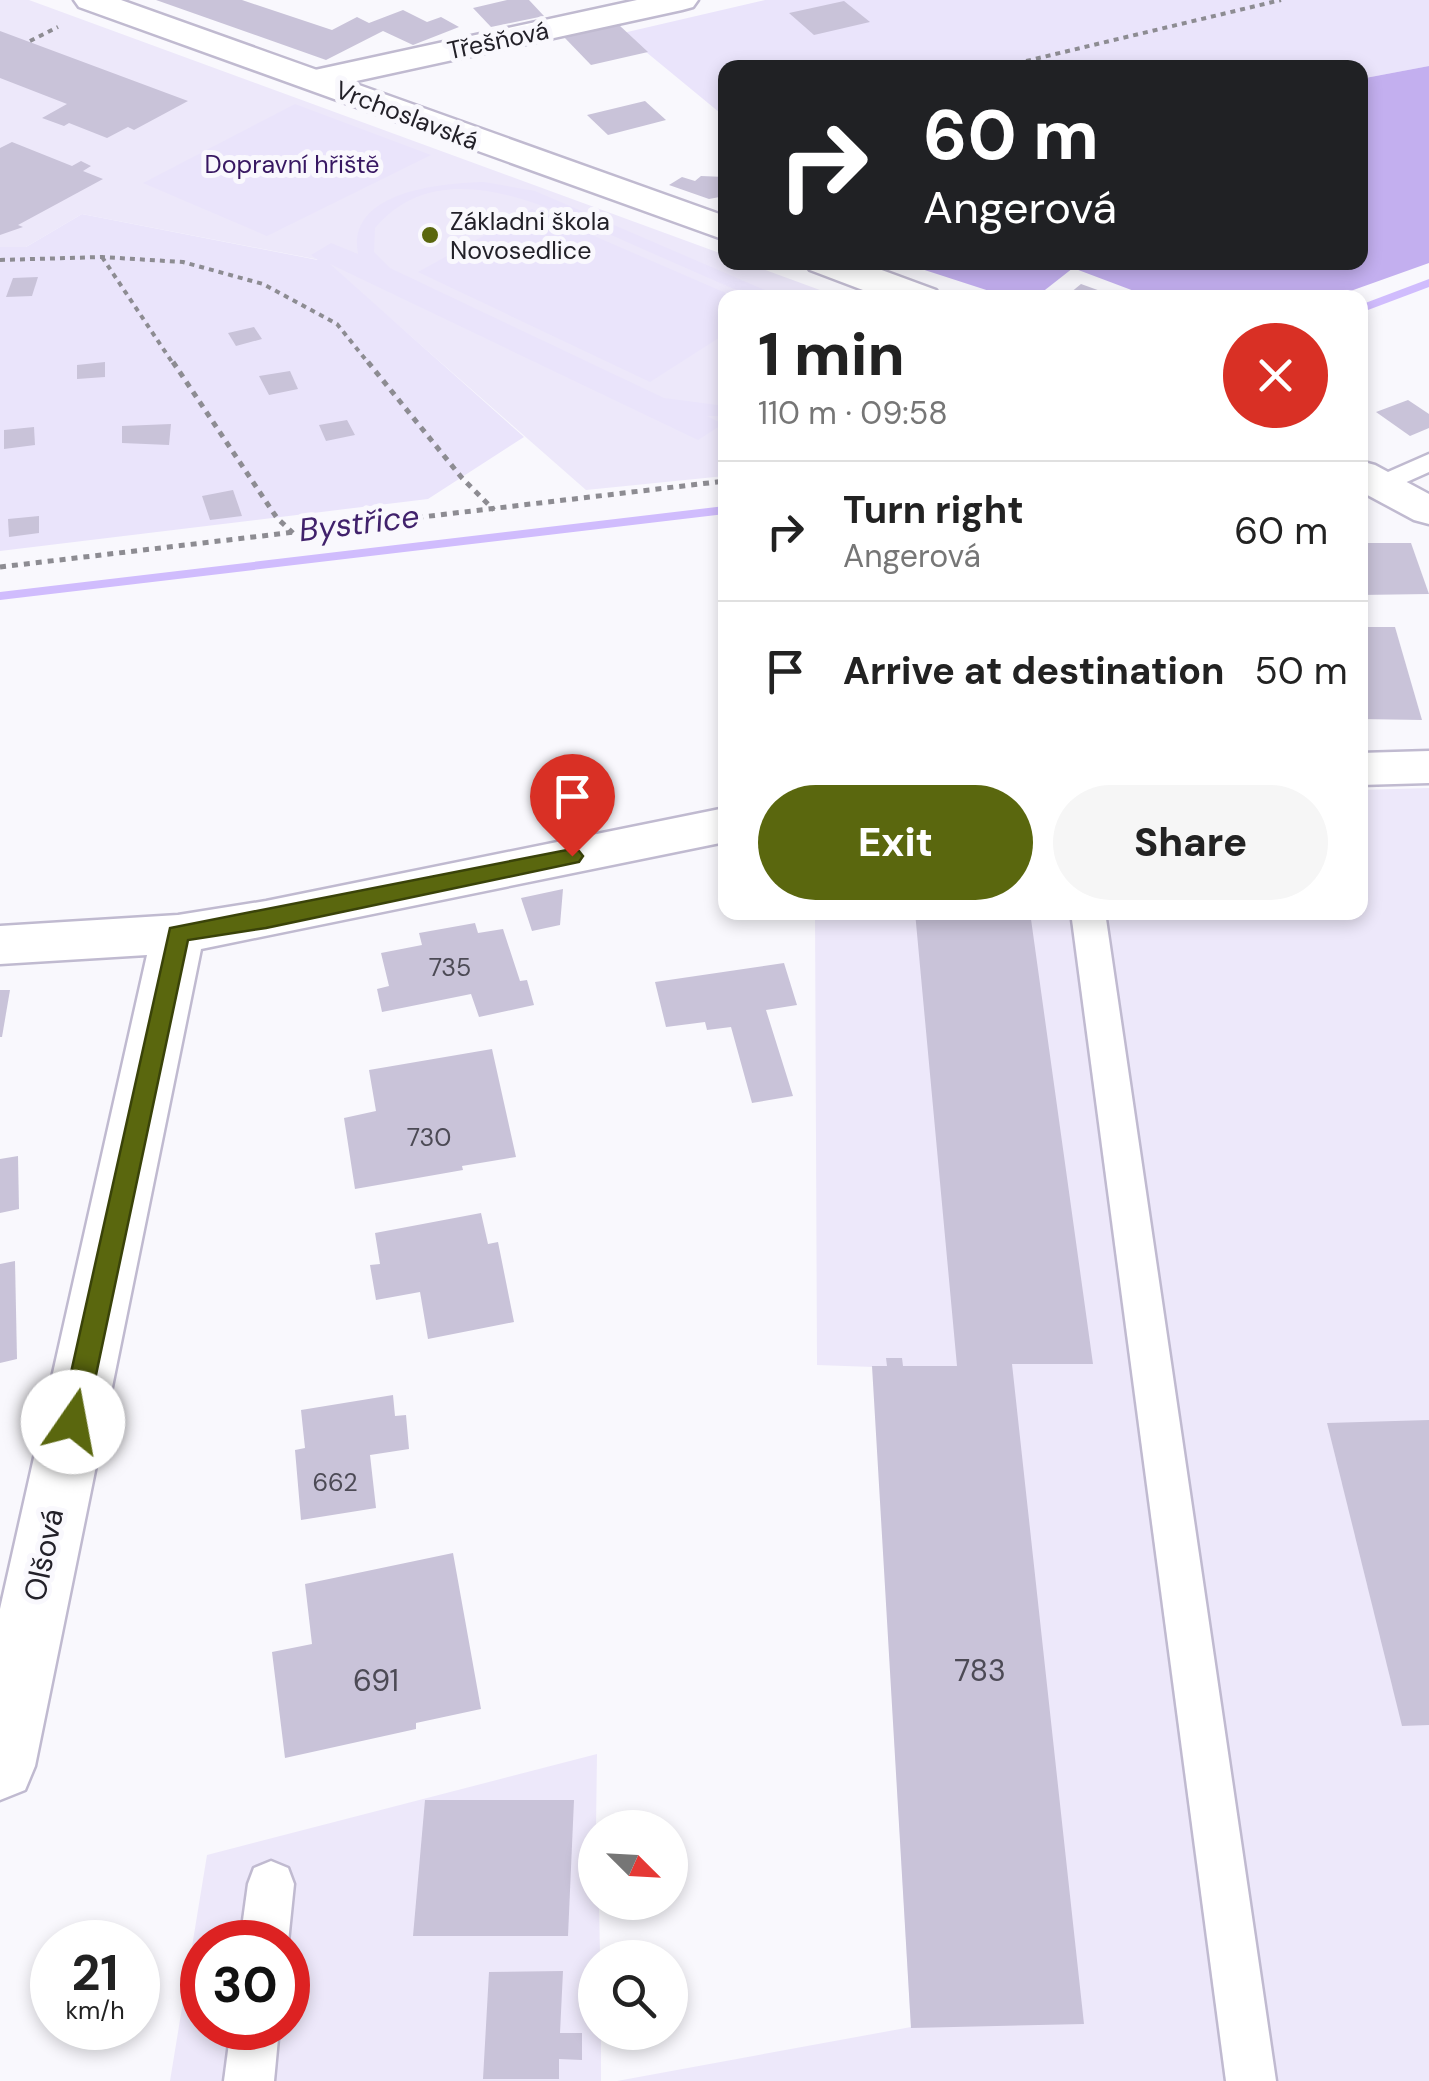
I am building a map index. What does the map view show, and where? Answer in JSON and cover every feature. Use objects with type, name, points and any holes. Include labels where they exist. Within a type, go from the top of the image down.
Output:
[{"type":"street","name":"Vrchoslavská","points":[[90,0],[718,227]]},
{"type":"street","name":"Třešňová","points":[[314,80],[627,5],[682,0]]},
{"type":"street","points":[[844,270],[900,290]]},
{"type":"street","points":[[1371,480],[1429,511]]},
{"type":"street","points":[[1368,769],[1429,768]]},
{"type":"street","points":[[0,945],[178,934],[266,920],[718,826]]},
{"type":"street","name":"Olšová","points":[[3,1737],[178,934]]},
{"type":"lane","points":[[1371,480],[1429,462]]},
{"type":"lane","points":[[1089,920],[1251,2081]]},
{"type":"lane","points":[[267,1920],[271,1884]]},
{"type":"lane","points":[[250,2081],[253,2050]]},
{"type":"path","points":[[1031,60],[1281,0]]},
{"type":"path","points":[[0,260],[102,257],[183,262],[263,284],[337,324],[462,478],[494,511]]},
{"type":"path","points":[[102,257],[278,518],[294,534]]},
{"type":"path","points":[[0,568],[718,482]]},
{"type":"shaded area","name":"Základni škola Novosedlice","points":[[0,0],[29,0],[718,252],[718,270],[765,270],[820,290],[718,290],[718,477],[586,490],[325,261],[82,214],[26,247],[0,247]]},
{"type":"shaded area","points":[[1429,66],[1429,263],[1353,290],[1131,290],[1078,270],[1368,270],[1368,77]]},
{"type":"shaded area","points":[[925,270],[1070,270],[1045,290],[986,290]]},
{"type":"shaded area","points":[[1429,788],[1429,2081],[617,2081],[911,2027],[873,1367],[817,1365],[815,920],[1368,920],[1368,790]]},
{"type":"shaded area","points":[[597,1754],[596,1810],[578,1810],[578,1920],[599,1920],[600,1940],[578,1940],[578,2050],[601,2050],[601,2081],[170,2081],[180,2020],[180,2050],[310,2050],[310,1920],[196,1920],[207,1855]]},
{"type":"green space","points":[[765,0],[1429,0],[1429,66],[1368,77],[1368,60],[718,60],[718,111],[623,33]]},
{"type":"green space","name":"Dopravní hřiště","points":[[295,104],[431,155],[267,236],[143,183]]},
{"type":"green space","points":[[484,182],[535,191],[765,290],[737,290],[558,212],[494,192],[461,189],[430,193],[401,205],[375,228],[374,252],[390,268],[664,398],[718,405],[718,416],[707,416],[718,422],[718,427],[698,440],[330,264],[524,437],[428,499],[0,551],[0,247],[26,247],[82,214],[318,260],[311,255],[331,243],[358,254],[358,233],[367,216],[382,204],[401,195],[445,185]]},
{"type":"green space","points":[[532,209],[719,290],[718,338],[650,382],[418,272]]},
{"type":"building","points":[[156,0],[242,0],[332,30],[357,17],[369,23],[403,10],[427,22],[441,17],[459,27],[413,45],[383,31],[326,60]]},
{"type":"building","points":[[507,0],[529,0],[544,16],[491,27],[473,8]]},
{"type":"building","points":[[844,1],[870,22],[814,35],[789,13]]},
{"type":"building","points":[[619,25],[648,52],[591,65],[563,36]]},
{"type":"building","points":[[0,31],[188,101],[134,130],[128,127],[107,138],[69,123],[64,126],[42,118],[67,104],[0,78]]},
{"type":"building","points":[[645,101],[666,120],[608,135],[587,115]]},
{"type":"building","points":[[12,142],[72,166],[81,161],[91,166],[83,171],[103,179],[18,225],[23,227],[0,235],[0,148]]},
{"type":"building","points":[[701,176],[718,177],[718,197],[709,199],[669,185],[682,177],[695,181]]},
{"type":"building","points":[[38,277],[32,296],[6,297],[13,278]]},
{"type":"building","points":[[1081,284],[1098,290],[1074,290]]},
{"type":"building","points":[[254,327],[262,339],[236,346],[228,333]]},
{"type":"building","points":[[105,362],[105,377],[77,379],[77,365]]},
{"type":"building","points":[[290,371],[298,389],[269,395],[259,376]]},
{"type":"building","points":[[1408,400],[1429,414],[1429,428],[1410,436],[1376,412]]},
{"type":"building","points":[[347,420],[355,435],[326,441],[319,425]]},
{"type":"building","points":[[171,424],[169,445],[122,443],[122,426]]},
{"type":"building","points":[[34,427],[35,445],[4,449],[4,430]]},
{"type":"building","points":[[233,490],[242,516],[210,520],[202,496]]},
{"type":"building","points":[[39,516],[39,533],[9,537],[8,519]]},
{"type":"building","points":[[1368,543],[1411,543],[1429,594],[1368,595]]},
{"type":"building","points":[[1368,627],[1395,627],[1422,720],[1368,719]]},
{"type":"building","points":[[563,889],[560,925],[532,931],[521,898]]},
{"type":"building","points":[[916,920],[1031,920],[1093,1364],[1012,1364],[1084,2024],[911,2028],[872,1366],[887,1366],[886,1358],[902,1358],[903,1366],[957,1366]]},
{"type":"building","points":[[475,923],[478,933],[503,929],[520,981],[527,980],[534,1005],[479,1017],[471,994],[382,1012],[377,989],[389,986],[381,953],[422,945],[419,933]]},
{"type":"building","points":[[784,963],[797,1005],[766,1010],[793,1096],[752,1103],[731,1027],[707,1030],[705,1022],[666,1027],[655,982]]},
{"type":"building","points":[[0,990],[10,990],[2,1037],[0,1037]]},
{"type":"building","points":[[492,1049],[516,1157],[355,1189],[344,1118],[376,1111],[369,1070]]},
{"type":"building","points":[[18,1156],[19,1209],[0,1213],[0,1159]]},
{"type":"building","points":[[481,1213],[488,1244],[498,1242],[514,1322],[428,1339],[420,1292],[376,1300],[370,1265],[380,1264],[375,1233]]},
{"type":"building","points":[[15,1261],[17,1359],[0,1363],[0,1264]]},
{"type":"building","points":[[393,1395],[395,1416],[406,1415],[409,1449],[370,1455],[376,1508],[301,1520],[295,1450],[305,1448],[301,1410]]},
{"type":"building","points":[[1429,1420],[1429,1725],[1402,1726],[1327,1423]]},
{"type":"building","points":[[453,1553],[481,1709],[416,1723],[416,1729],[285,1758],[272,1652],[312,1644],[305,1584]]},
{"type":"building","points":[[425,1800],[574,1800],[568,1936],[413,1936]]},
{"type":"building","points":[[563,1971],[560,2033],[578,2033],[582,2060],[559,2059],[559,2079],[483,2079],[489,1972]]},
{"type":"waterway","name":"Bystřice","points":[[1368,306],[1429,283]]},
{"type":"waterway","name":"Bystřice","points":[[0,596],[718,511]]},
{"type":"place","name":"Základni škola Novosedlice","points":[[430,235]]},
{"type":"route","points":[[73,1422],[178,934],[266,920],[572,856]]}]
